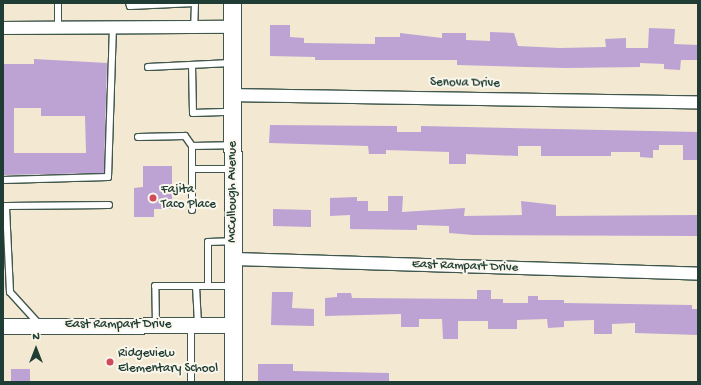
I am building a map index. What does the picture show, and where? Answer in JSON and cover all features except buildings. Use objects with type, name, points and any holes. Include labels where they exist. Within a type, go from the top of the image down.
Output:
[{"type":"main road","name":"McCullough Avenue","points":[[232,3],[233,382]]},
{"type":"street","points":[[3,28],[232,27]]},
{"type":"street","name":"Senova Drive","points":[[232,95],[698,102]]},
{"type":"street","name":"East Rampart Drive","points":[[233,259],[698,274]]},
{"type":"street","name":"East Rampart Drive","points":[[3,326],[233,325]]},
{"type":"lane","points":[[58,3],[58,28]]},
{"type":"lane","points":[[129,3],[130,6],[195,3],[194,27]]},
{"type":"lane","points":[[3,180],[108,177],[113,28]]},
{"type":"lane","points":[[148,67],[232,63]]},
{"type":"lane","points":[[192,65],[193,113],[232,112]]},
{"type":"lane","points":[[138,137],[185,136],[192,146],[192,210]]},
{"type":"lane","points":[[192,146],[232,145]]},
{"type":"lane","points":[[192,169],[233,169]]},
{"type":"lane","points":[[40,325],[10,292],[6,206],[109,206]]},
{"type":"lane","points":[[208,286],[208,242],[233,241]]},
{"type":"lane","points":[[156,325],[155,286],[233,286]]},
{"type":"lane","points":[[191,382],[196,286]]},
{"type":"place","name":"Fajita Taco Place","points":[[153,198]]},
{"type":"place","name":"Ridgeview Elementary School","points":[[110,362]]}]
